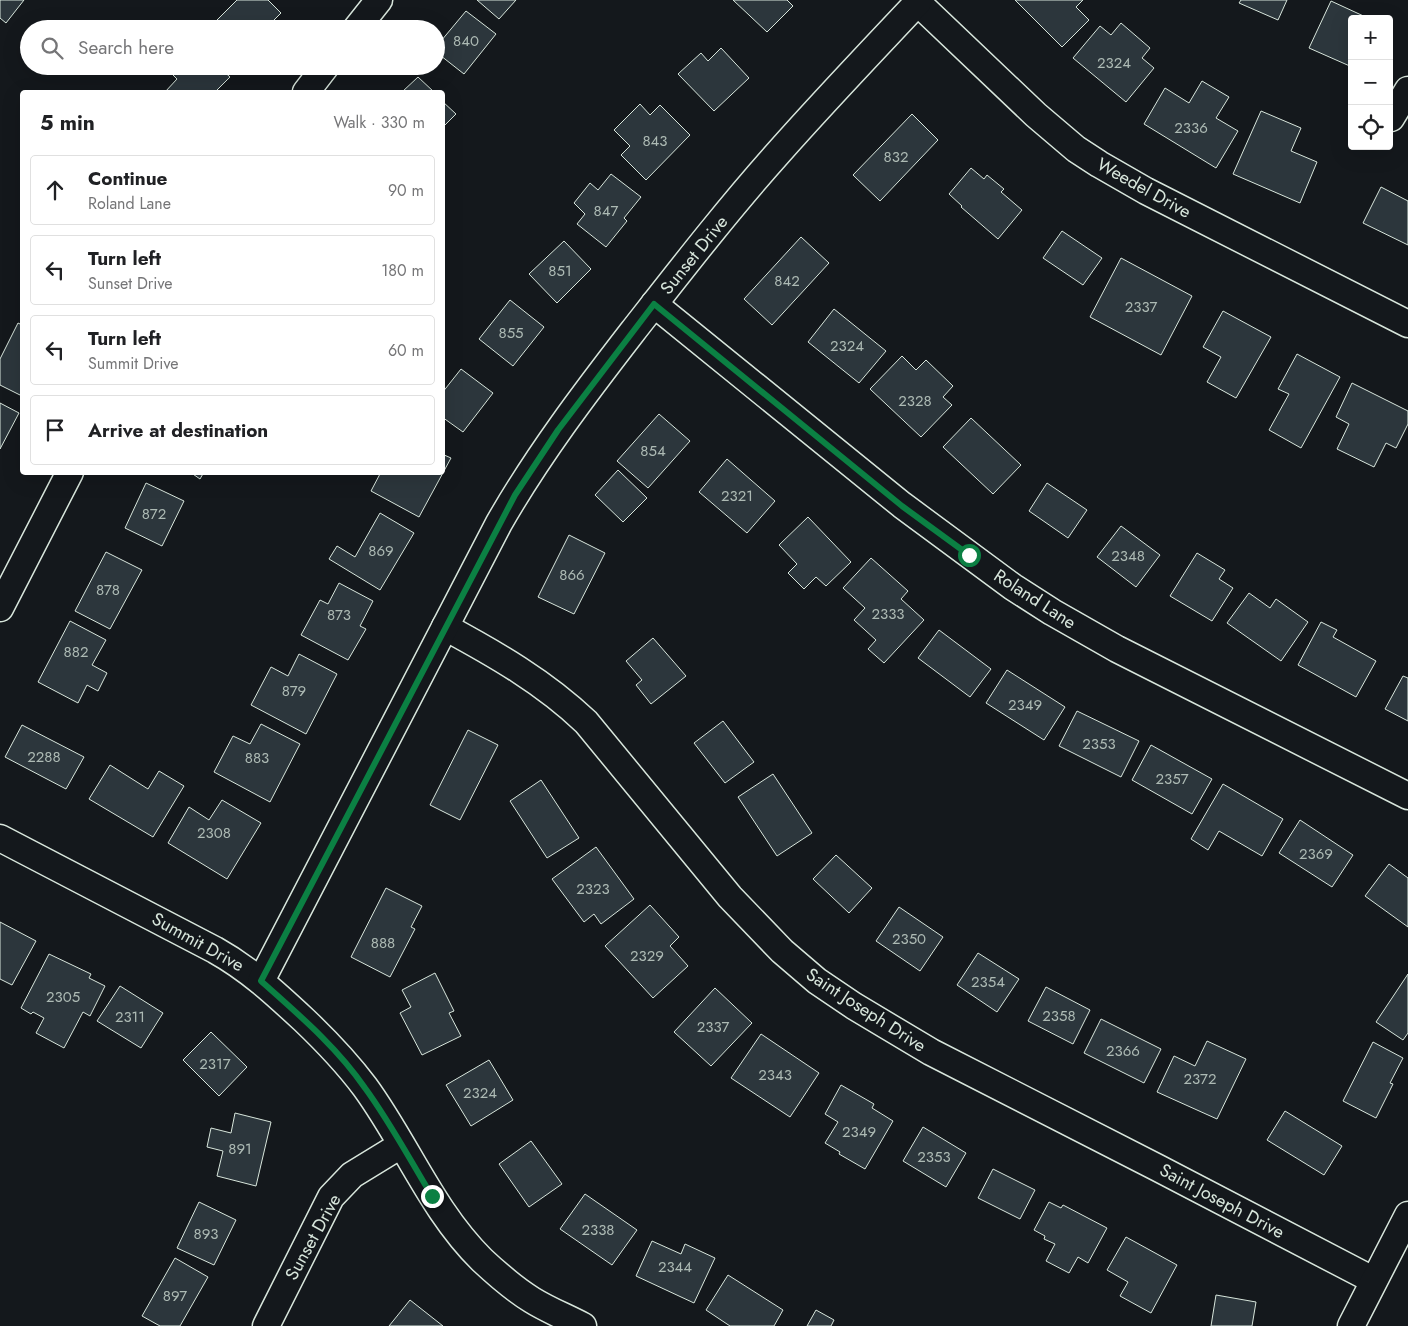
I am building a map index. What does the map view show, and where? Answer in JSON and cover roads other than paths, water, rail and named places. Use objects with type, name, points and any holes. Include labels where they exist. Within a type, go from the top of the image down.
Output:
[{"type":"street","points":[[363,20],[379,0]]},
{"type":"street","name":"Sunset Drive","points":[[261,981],[499,523],[536,463],[567,417],[654,304],[779,151],[916,1]]},
{"type":"street","name":"Weedel Drive","points":[[916,1],[1036,115],[1070,144],[1099,164],[1146,191],[1408,324]]},
{"type":"street","points":[[308,90],[319,75]]},
{"type":"street","points":[[1393,115],[1408,90]]},
{"type":"street","name":"Roland Lane","points":[[654,304],[902,506],[1012,586],[1052,612],[1117,649],[1408,796]]},
{"type":"street","points":[[0,608],[68,475]]},
{"type":"street","name":"Saint Joseph Drive","points":[[445,627],[490,651],[542,684],[565,702],[586,722],[730,897],[782,951],[817,981],[854,1006],[931,1052],[1373,1280]]},
{"type":"street","name":"Summit Drive","points":[[0,838],[215,950],[248,970],[307,1023],[344,1061],[366,1088],[447,1218],[481,1258],[502,1278],[532,1300],[583,1326]]},
{"type":"street","name":"Sunset Drive","points":[[266,1326],[331,1197],[352,1175],[401,1145]]},
{"type":"street","points":[[1351,1326],[1408,1215]]}]
